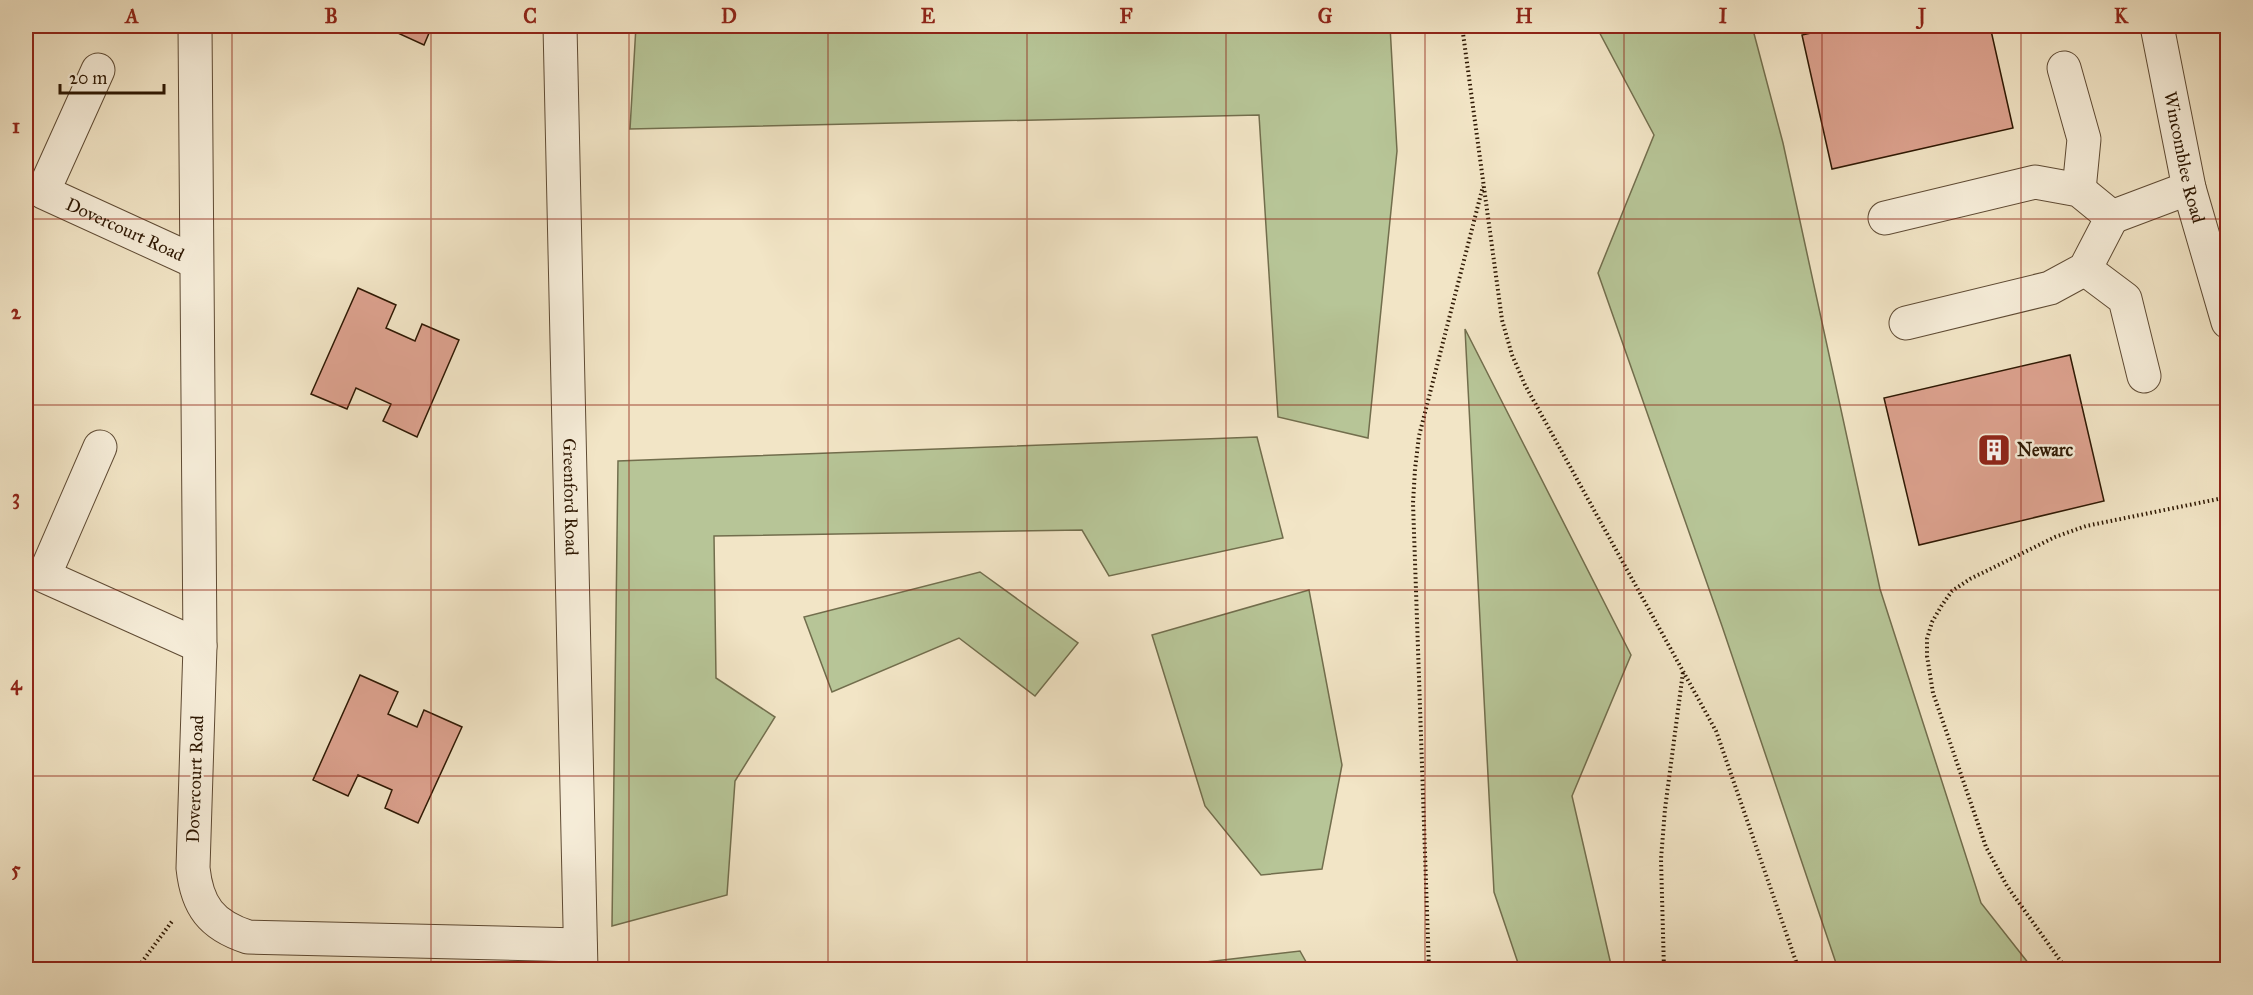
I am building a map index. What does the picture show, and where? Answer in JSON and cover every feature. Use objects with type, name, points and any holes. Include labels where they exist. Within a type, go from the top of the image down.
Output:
[{"type":"street","name":"Dovercourt Road","points":[[195,26],[200,646],[193,868],[195,890],[203,906],[216,921],[232,932],[248,937],[581,957]]},
{"type":"street","name":"Greenford Road","points":[[560,26],[581,957]]},
{"type":"street","name":"Wincomblee Road","points":[[2157,26],[2189,188],[2228,322]]},
{"type":"street","points":[[2064,68],[2084,139],[2079,190]]},
{"type":"street","name":"Dovercourt Road","points":[[98,70],[43,192],[196,262]]},
{"type":"street","points":[[1885,218],[2035,182],[2079,190],[2112,217]]},
{"type":"street","points":[[1906,323],[2050,288],[2085,268],[2112,217],[2189,188]]},
{"type":"street","points":[[2085,268],[2125,299],[2144,376]]},
{"type":"street","points":[[100,447],[44,576],[200,646]]},
{"type":"path","points":[[1462,26],[1502,320],[1512,355],[1525,385],[1716,731],[1799,969]]},
{"type":"path","points":[[1429,969],[1414,515],[1415,469],[1419,436],[1484,183]]},
{"type":"path","points":[[2067,969],[2007,886],[1986,847],[1933,693],[1927,656],[1927,639],[1932,622],[1952,591],[1970,579],[2055,537],[2086,526],[2228,496]]},
{"type":"path","points":[[1664,969],[1661,859],[1665,809],[1683,672]]},
{"type":"path","points":[[136,969],[195,890]]},
{"type":"green space","points":[[636,26],[1390,26],[1397,151],[1368,438],[1278,417],[1259,115],[630,129]]},
{"type":"green space","points":[[1596,26],[1752,26],[1783,143],[1880,589],[1981,903],[2033,969],[1838,969],[1722,626],[1598,273],[1654,135]]},
{"type":"green space","points":[[1465,329],[1631,655],[1572,796],[1612,969],[1520,969],[1494,892]]},
{"type":"green space","points":[[1257,437],[1283,538],[1109,576],[1082,530],[714,536],[716,678],[775,717],[735,781],[727,895],[612,926],[618,461]]},
{"type":"green space","points":[[980,572],[1078,643],[1035,696],[959,638],[832,692],[804,617]]},
{"type":"green space","points":[[1309,590],[1342,765],[1322,869],[1261,875],[1205,806],[1152,635]]},
{"type":"green space","points":[[1300,951],[1310,969],[1113,969],[1163,967]]},
{"type":"building","points":[[391,26],[432,26],[424,45],[389,29]]},
{"type":"building","points":[[1842,26],[1990,26],[2013,128],[1832,169],[1802,35]]},
{"type":"building","points":[[358,288],[396,305],[386,328],[415,341],[422,324],[459,340],[417,437],[383,421],[391,404],[356,388],[347,409],[311,394]]},
{"type":"building","name":"Newarc","points":[[2070,355],[2104,501],[1919,545],[1884,398]]},
{"type":"building","points":[[360,675],[398,692],[388,714],[417,727],[424,710],[462,727],[418,823],[385,808],[392,790],[358,775],[348,796],[313,780]]},
{"type":"place","name":"Newarc","points":[[1994,450]]}]
